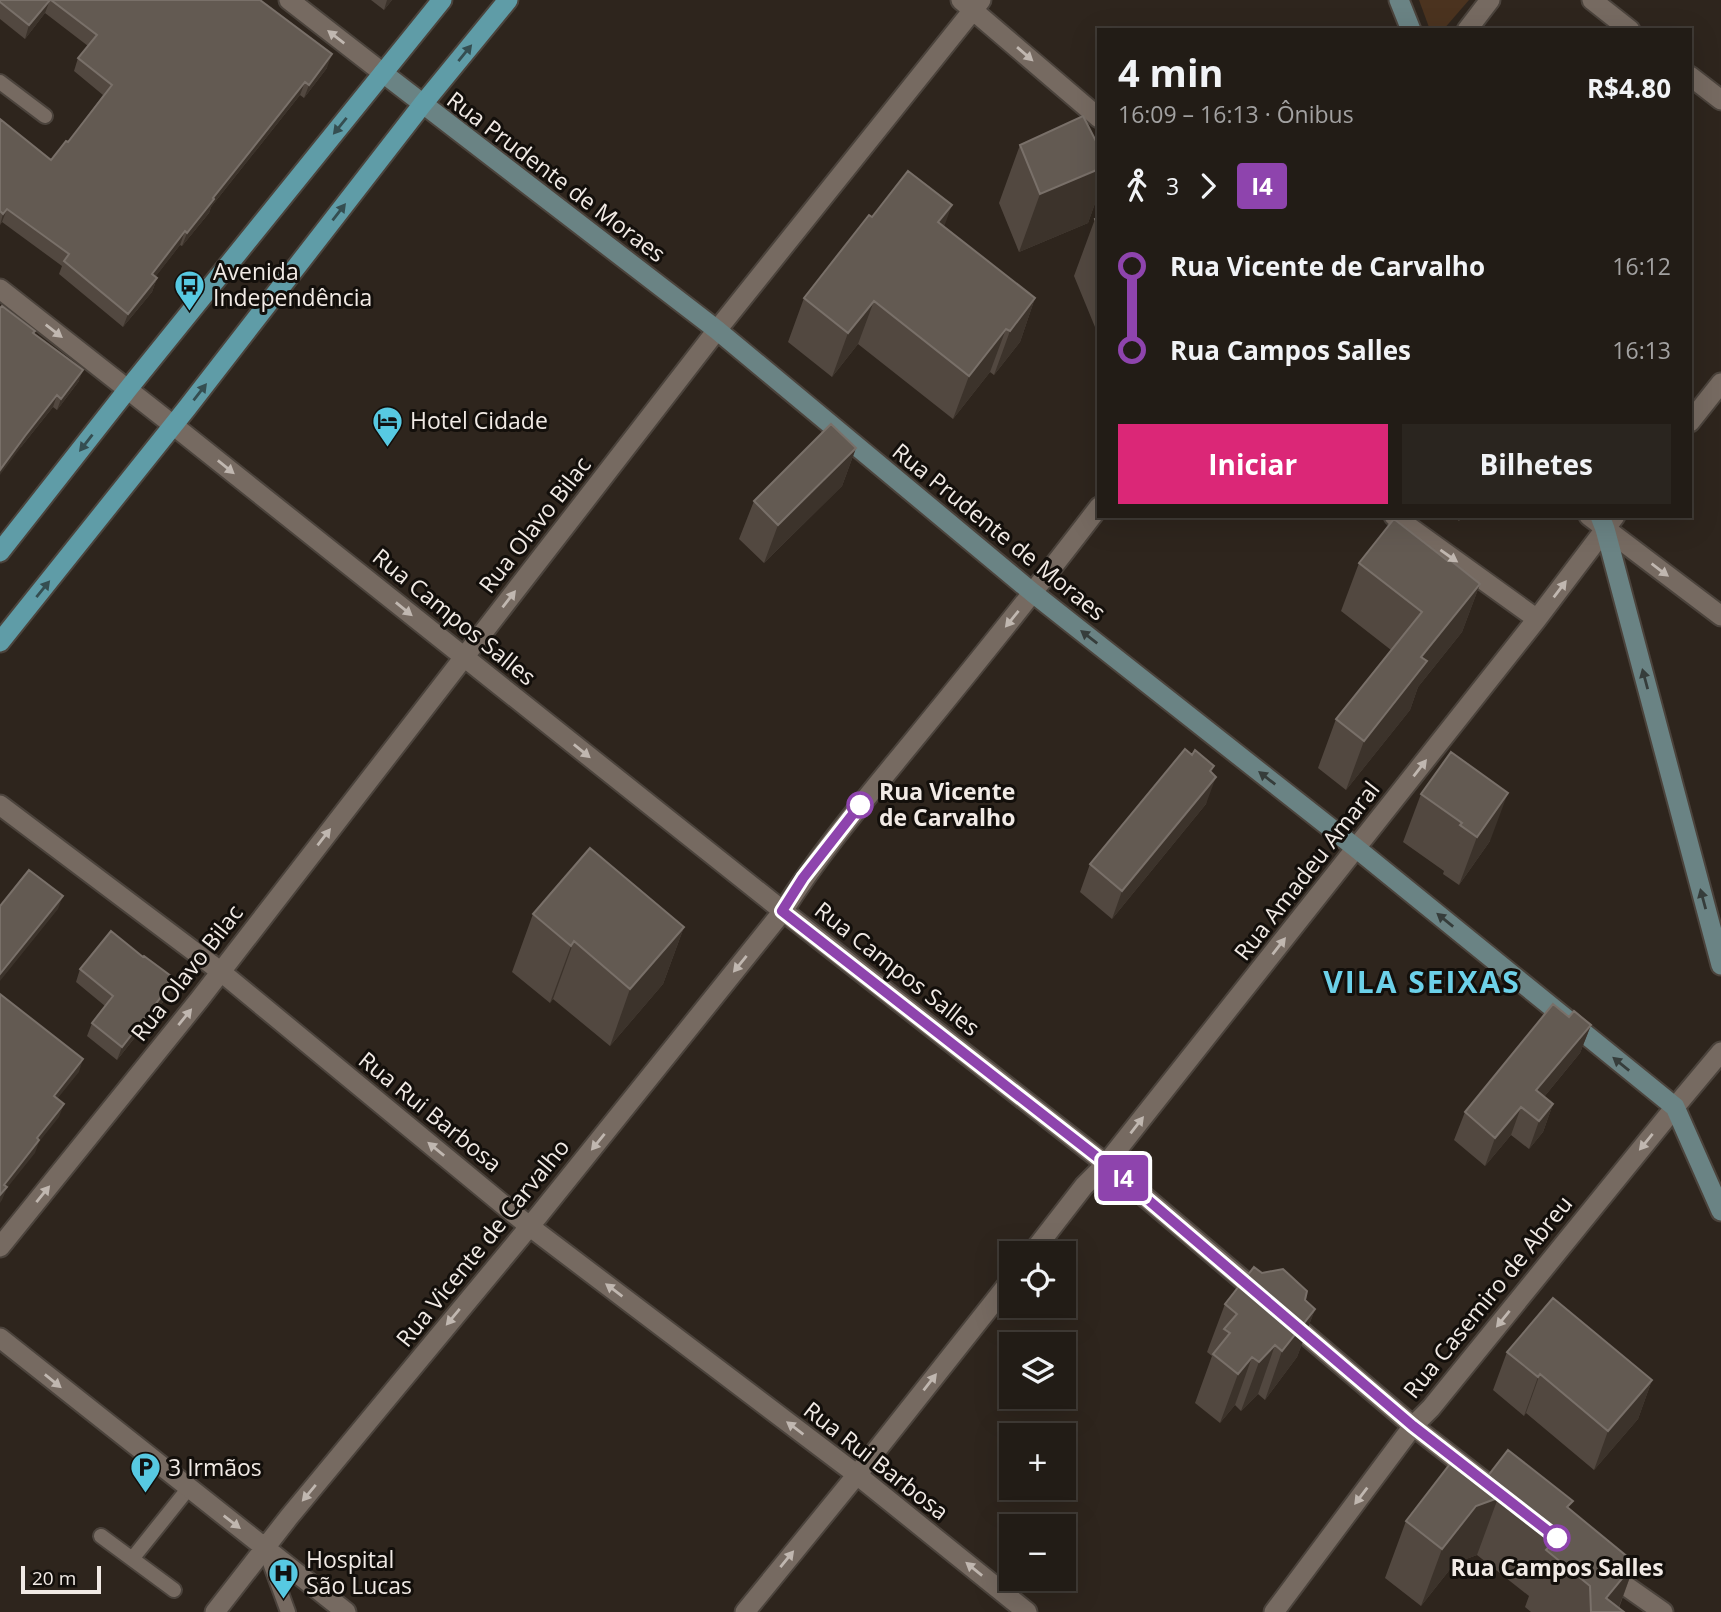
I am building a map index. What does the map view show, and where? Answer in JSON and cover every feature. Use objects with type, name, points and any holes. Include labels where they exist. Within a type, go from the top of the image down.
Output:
[{"type":"main road","points":[[0,552],[442,0]]},
{"type":"main road","points":[[0,642],[422,105],[508,0]]},
{"type":"main road","points":[[1399,0],[1411,28]]},
{"type":"main road","name":"Rua Prudente de Moraes","points":[[383,73],[717,330],[1033,593],[1675,1107]]},
{"type":"main road","points":[[1607,521],[1721,965]]},
{"type":"main road","points":[[1675,1107],[1721,1211]]},
{"type":"street","name":"Rua Prudente de Moraes","points":[[289,0],[383,73]]},
{"type":"street","points":[[1468,28],[1490,0]]},
{"type":"street","points":[[1592,0],[1627,28]]},
{"type":"street","points":[[972,3],[1097,116]]},
{"type":"street","name":"Rua Olavo Bilac","points":[[0,1247],[220,971],[972,3]]},
{"type":"street","points":[[1692,78],[1721,100]]},
{"type":"street","name":"Rua Campos Salles","points":[[0,289],[782,911],[1106,1164],[1413,1426],[1516,1506]]},
{"type":"street","points":[[1692,419],[1721,383]]},
{"type":"street","name":"Rua Vicente de Carvalho","points":[[215,1612],[289,1517],[529,1226],[782,911],[803,878],[1097,511]]},
{"type":"street","points":[[1397,518],[1537,619]]},
{"type":"street","points":[[1607,521],[1721,616]]},
{"type":"street","name":"Rua Amadeu Amaral","points":[[1041,1241],[1084,1186],[1106,1164],[1537,619],[1607,521]]},
{"type":"street","name":"Rua Rui Barbosa","points":[[0,805],[220,971],[529,1226],[856,1475],[1027,1612]]},
{"type":"street","name":"Rua Casemiro de Abreu","points":[[1274,1612],[1413,1426],[1431,1408],[1721,1052]]},
{"type":"street","points":[[744,1612],[999,1295]]},
{"type":"street","points":[[0,1338],[346,1612]]},
{"type":"street","points":[[1589,1560],[1663,1612]]},
{"type":"lane","points":[[0,82],[45,116]]},
{"type":"lane","points":[[132,1559],[188,1489]]},
{"type":"lane","points":[[101,1536],[174,1590]]},
{"type":"lane","points":[[265,1548],[288,1612]]},
{"type":"shaded area","points":[[1419,0],[1469,0],[1445,28],[1429,28]]},
{"type":"building","points":[[0,0],[50,0],[29,25]]},
{"type":"building","points":[[51,0],[260,0],[332,54],[309,85],[305,82],[187,233],[185,231],[152,274],[157,278],[128,314],[64,261],[69,254],[7,209],[3,214],[0,211],[0,119],[51,160],[112,85],[78,58],[97,35]]},
{"type":"building","points":[[1083,116],[1097,143],[1097,170],[1040,194],[1020,145]]},
{"type":"building","points":[[908,171],[952,205],[938,222],[1035,298],[1010,331],[1006,329],[969,376],[874,301],[848,333],[804,298],[869,215],[872,217]]},
{"type":"building","points":[[2,306],[83,370],[61,399],[57,395],[0,470],[0,308]]},
{"type":"building","points":[[831,424],[856,448],[778,525],[754,501]]},
{"type":"building","points":[[1394,519],[1480,584],[1421,657],[1427,661],[1364,741],[1336,719],[1422,612],[1359,563]]},
{"type":"building","points":[[1185,749],[1192,755],[1195,750],[1214,766],[1210,771],[1216,777],[1122,891],[1090,864]]},
{"type":"building","points":[[1451,752],[1508,793],[1477,837],[1421,794]]},
{"type":"building","points":[[590,848],[684,927],[630,989],[574,941],[571,946],[533,914]]},
{"type":"building","points":[[29,870],[63,896],[0,974],[0,906]]},
{"type":"building","points":[[111,931],[175,979],[122,1047],[92,1023],[113,996],[80,969]]},
{"type":"building","points":[[0,994],[83,1059],[54,1096],[64,1104],[37,1138],[39,1140],[4,1185],[7,1187],[0,1195]]},
{"type":"building","points":[[1553,1004],[1569,1017],[1574,1011],[1591,1025],[1536,1090],[1553,1104],[1539,1121],[1521,1107],[1495,1138],[1465,1112]]},
{"type":"building","points":[[1254,1267],[1262,1273],[1283,1269],[1307,1291],[1305,1300],[1315,1309],[1282,1351],[1275,1345],[1259,1362],[1252,1357],[1238,1374],[1213,1354],[1230,1333],[1224,1329],[1237,1314],[1225,1304]]},
{"type":"building","points":[[1553,1298],[1652,1380],[1608,1431],[1540,1374],[1538,1377],[1507,1352]]},
{"type":"building","points":[[1508,1450],[1573,1501],[1567,1507],[1635,1563],[1606,1598],[1624,1612],[1591,1612],[1590,1586],[1546,1550],[1554,1541],[1498,1498],[1476,1506],[1442,1549],[1406,1521],[1450,1464],[1480,1486]]},
{"type":"bus line","name":"I4","points":[[860,805],[803,878],[782,911],[1106,1164],[1413,1426],[1557,1538]]},
{"type":"place","name":"Avenida Independência","points":[[190,312]]},
{"type":"place","name":"Hotel Cidade","points":[[387,448]]},
{"type":"place","name":"Rua Vicente de Carvalho","points":[[860,805]]},
{"type":"place","name":"3 Irmãos","points":[[145,1495]]},
{"type":"place","name":"Rua Campos Salles","points":[[1557,1538]]},
{"type":"place","name":"Hospital São Lucas","points":[[283,1600]]},
{"type":"district","name":"VILA SEIXAS","points":[[1422,983]]}]
